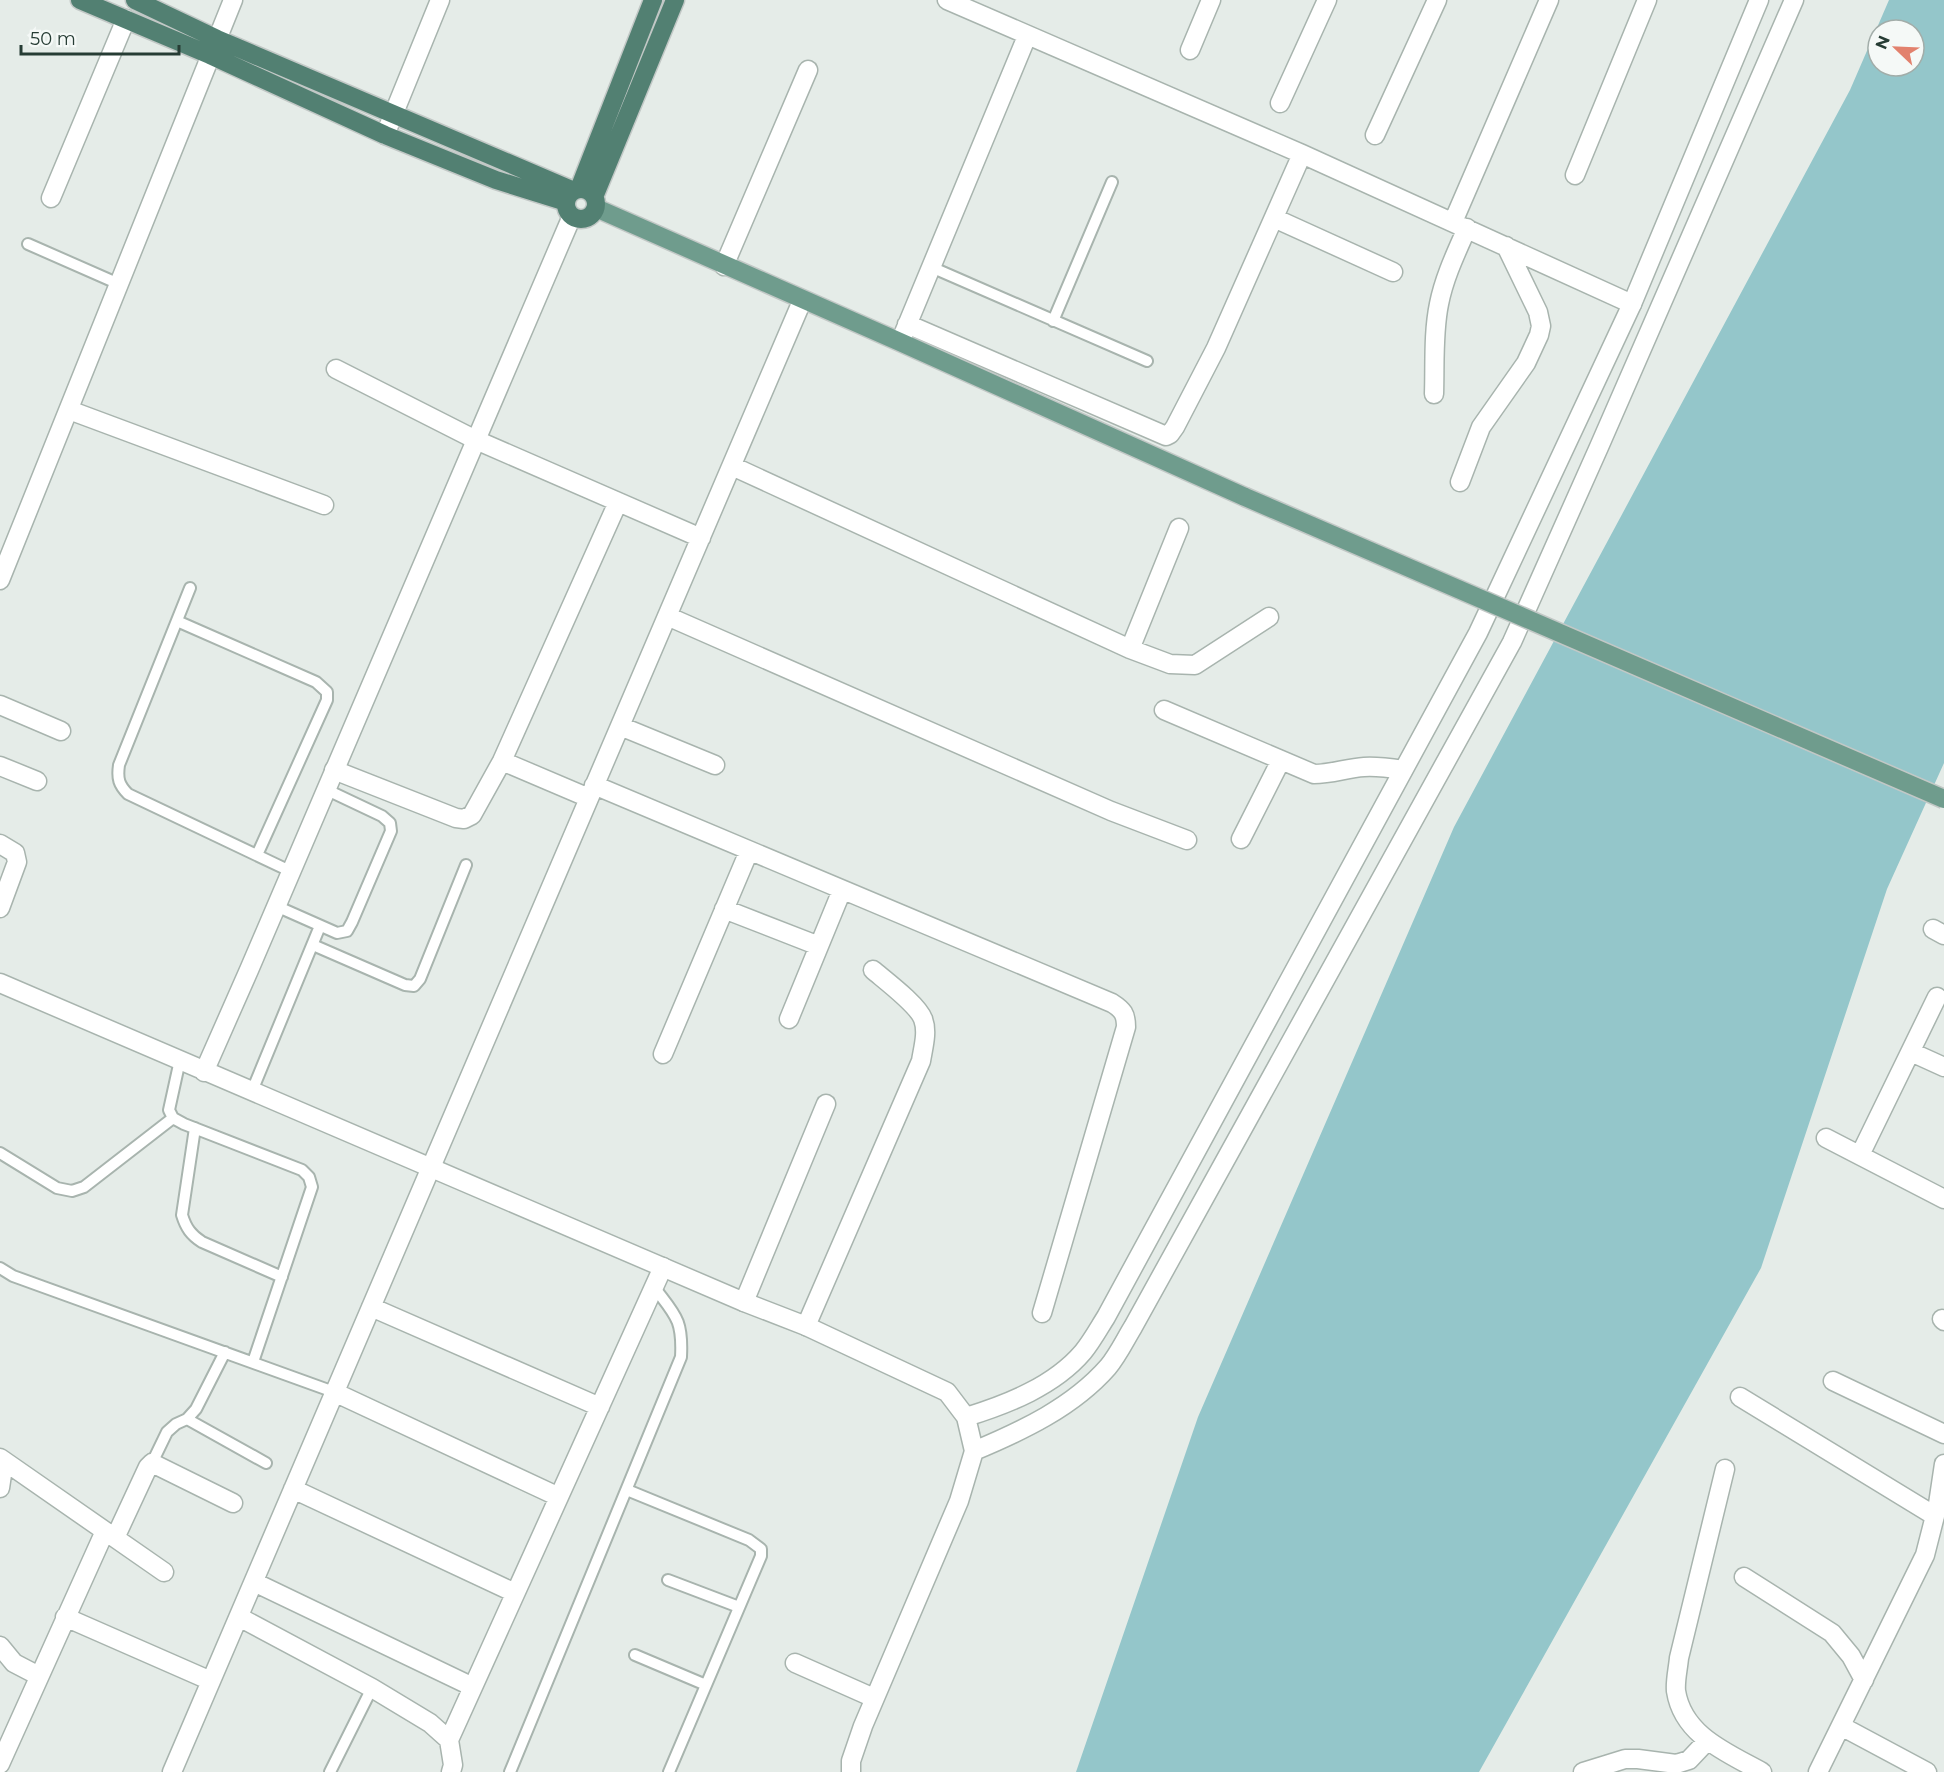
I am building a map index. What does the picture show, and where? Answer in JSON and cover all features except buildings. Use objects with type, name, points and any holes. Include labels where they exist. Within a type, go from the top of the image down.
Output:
[{"type":"highway","points":[[80,0],[126,19],[214,47],[393,114],[580,200]]},
{"type":"highway","points":[[135,0],[214,47],[385,135],[496,180],[580,200]]},
{"type":"highway","points":[[580,200],[653,0]]},
{"type":"highway","points":[[580,200],[675,0]]},
{"type":"main road","points":[[580,200],[1245,497],[1944,800]]},
{"type":"street","points":[[0,580],[233,0]]},
{"type":"street","points":[[385,135],[440,0]]},
{"type":"street","points":[[947,0],[1302,154],[1632,304]]},
{"type":"street","points":[[1190,50],[1211,0]]},
{"type":"street","points":[[1280,104],[1327,0]]},
{"type":"street","points":[[1375,135],[1437,0]]},
{"type":"street","points":[[1434,394],[1436,323],[1439,302],[1451,266],[1460,225],[1549,0]]},
{"type":"street","points":[[1575,175],[1647,0]]},
{"type":"street","points":[[966,1417],[1000,1406],[1062,1372],[1083,1351],[1106,1317],[1478,633],[1632,304],[1759,0]]},
{"type":"street","points":[[974,1451],[1016,1434],[1084,1391],[1109,1365],[1133,1327],[1512,642],[1794,0]]},
{"type":"street","points":[[51,198],[126,19]]},
{"type":"street","points":[[900,342],[1027,36]]},
{"type":"street","points":[[724,266],[808,70]]},
{"type":"street","points":[[907,324],[1166,436],[1174,427],[1216,348],[1302,154]]},
{"type":"street","points":[[204,1071],[580,200]]},
{"type":"street","points":[[1274,218],[1393,272]]},
{"type":"street","points":[[1460,482],[1482,427],[1526,363],[1541,326],[1538,312],[1506,246]]},
{"type":"street","points":[[172,1772],[802,301]]},
{"type":"street","points":[[336,369],[476,440],[700,538]]},
{"type":"street","points":[[69,410],[324,505]]},
{"type":"street","points":[[732,466],[1130,649],[1170,664],[1195,665],[1269,617]]},
{"type":"street","points":[[334,770],[464,819],[472,815],[502,761],[618,502]]},
{"type":"street","points":[[1130,649],[1179,528]]},
{"type":"street","points":[[667,616],[1111,811],[1187,840]]},
{"type":"street","points":[[0,705],[60,731]]},
{"type":"street","points":[[1164,710],[1314,774],[1330,774],[1362,767],[1403,770]]},
{"type":"street","points":[[620,726],[715,765]]},
{"type":"street","points":[[1241,839],[1281,760]]},
{"type":"street","points":[[502,761],[749,850],[1112,1003],[1122,1010],[1126,1016],[1126,1027],[1042,1313]]},
{"type":"street","points":[[0,766],[37,782]]},
{"type":"street","points":[[0,844],[15,853],[17,862],[0,908]]},
{"type":"street","points":[[663,1054],[749,850]]},
{"type":"street","points":[[789,1019],[842,890]]},
{"type":"street","points":[[724,909],[819,946]]},
{"type":"street","points":[[806,1326],[921,1061],[925,1037],[923,1020],[916,1008],[873,970]]},
{"type":"street","points":[[0,983],[744,1302],[806,1326],[947,1392],[966,1417],[974,1451],[959,1501],[874,1698],[851,1761],[851,1772]]},
{"type":"street","points":[[1860,1155],[1937,997]]},
{"type":"street","points":[[1911,1052],[1944,1067]]},
{"type":"street","points":[[744,1302],[826,1104]]},
{"type":"street","points":[[1826,1138],[1944,1199]]},
{"type":"street","points":[[451,1772],[453,1765],[449,1740],[663,1267]]},
{"type":"street","points":[[371,1307],[600,1407]]},
{"type":"street","points":[[1833,1382],[1944,1434]]},
{"type":"street","points":[[334,1392],[559,1497]]},
{"type":"street","points":[[1740,1397],[1935,1516]]},
{"type":"street","points":[[0,1488],[2,1460]]},
{"type":"street","points":[[2,1460],[164,1572]]},
{"type":"street","points":[[0,1764],[66,1617],[148,1467],[152,1463],[233,1503]]},
{"type":"street","points":[[1818,1772],[1925,1555],[1935,1516],[1944,1464]]},
{"type":"street","points":[[1725,1469],[1679,1658],[1676,1690],[1682,1710],[1691,1725],[1707,1741],[1762,1772]]},
{"type":"street","points":[[293,1489],[515,1593]]},
{"type":"street","points":[[1744,1577],[1832,1633],[1851,1656],[1864,1680]]},
{"type":"street","points":[[254,1582],[473,1687]]},
{"type":"street","points":[[66,1617],[211,1681]]},
{"type":"street","points":[[239,1617],[372,1688],[430,1723],[449,1740]]},
{"type":"street","points":[[0,1648],[14,1663],[39,1676]]},
{"type":"street","points":[[795,1664],[874,1698]]},
{"type":"street","points":[[1841,1726],[1927,1772]]},
{"type":"street","points":[[1583,1772],[1625,1759],[1676,1764],[1689,1760],[1707,1741]]},
{"type":"lane","points":[[1053,321],[1112,182]]},
{"type":"lane","points":[[28,244],[119,284]]},
{"type":"lane","points":[[931,267],[1146,361]]},
{"type":"lane","points":[[190,588],[119,765],[117,777],[121,787],[128,794],[290,871]]},
{"type":"lane","points":[[177,621],[316,682],[327,692],[327,700],[257,855]]},
{"type":"lane","points":[[276,906],[337,933],[347,931],[391,831],[390,823],[381,816],[325,789]]},
{"type":"lane","points":[[313,945],[414,987],[420,979],[465,865]]},
{"type":"lane","points":[[252,1091],[320,926]]},
{"type":"lane","points":[[180,1060],[169,1110],[173,1118],[302,1170],[309,1177],[312,1187],[253,1362]]},
{"type":"lane","points":[[0,1153],[57,1188],[72,1191],[84,1188],[173,1118]]},
{"type":"lane","points":[[195,1128],[182,1215],[186,1227],[192,1236],[202,1242],[282,1276]]},
{"type":"lane","points":[[0,1268],[13,1276],[334,1392]]},
{"type":"lane","points":[[510,1772],[681,1357],[682,1340],[678,1320],[654,1287]]},
{"type":"lane","points":[[152,1463],[167,1432],[176,1424],[187,1419],[196,1409],[225,1352]]},
{"type":"lane","points":[[187,1419],[266,1463]]},
{"type":"lane","points":[[627,1490],[756,1544],[761,1550],[669,1772]]},
{"type":"lane","points":[[668,1580],[739,1607]]},
{"type":"lane","points":[[636,1655],[706,1685]]},
{"type":"lane","points":[[330,1772],[372,1688]]},
{"type":"water","points":[[1889,0],[1944,0],[1944,763],[1887,889],[1761,1268],[1479,1772],[1076,1772],[1198,1417],[1454,827],[1850,90],[1866,53],[1866,78],[1926,78],[1926,18],[1881,18]]}]
